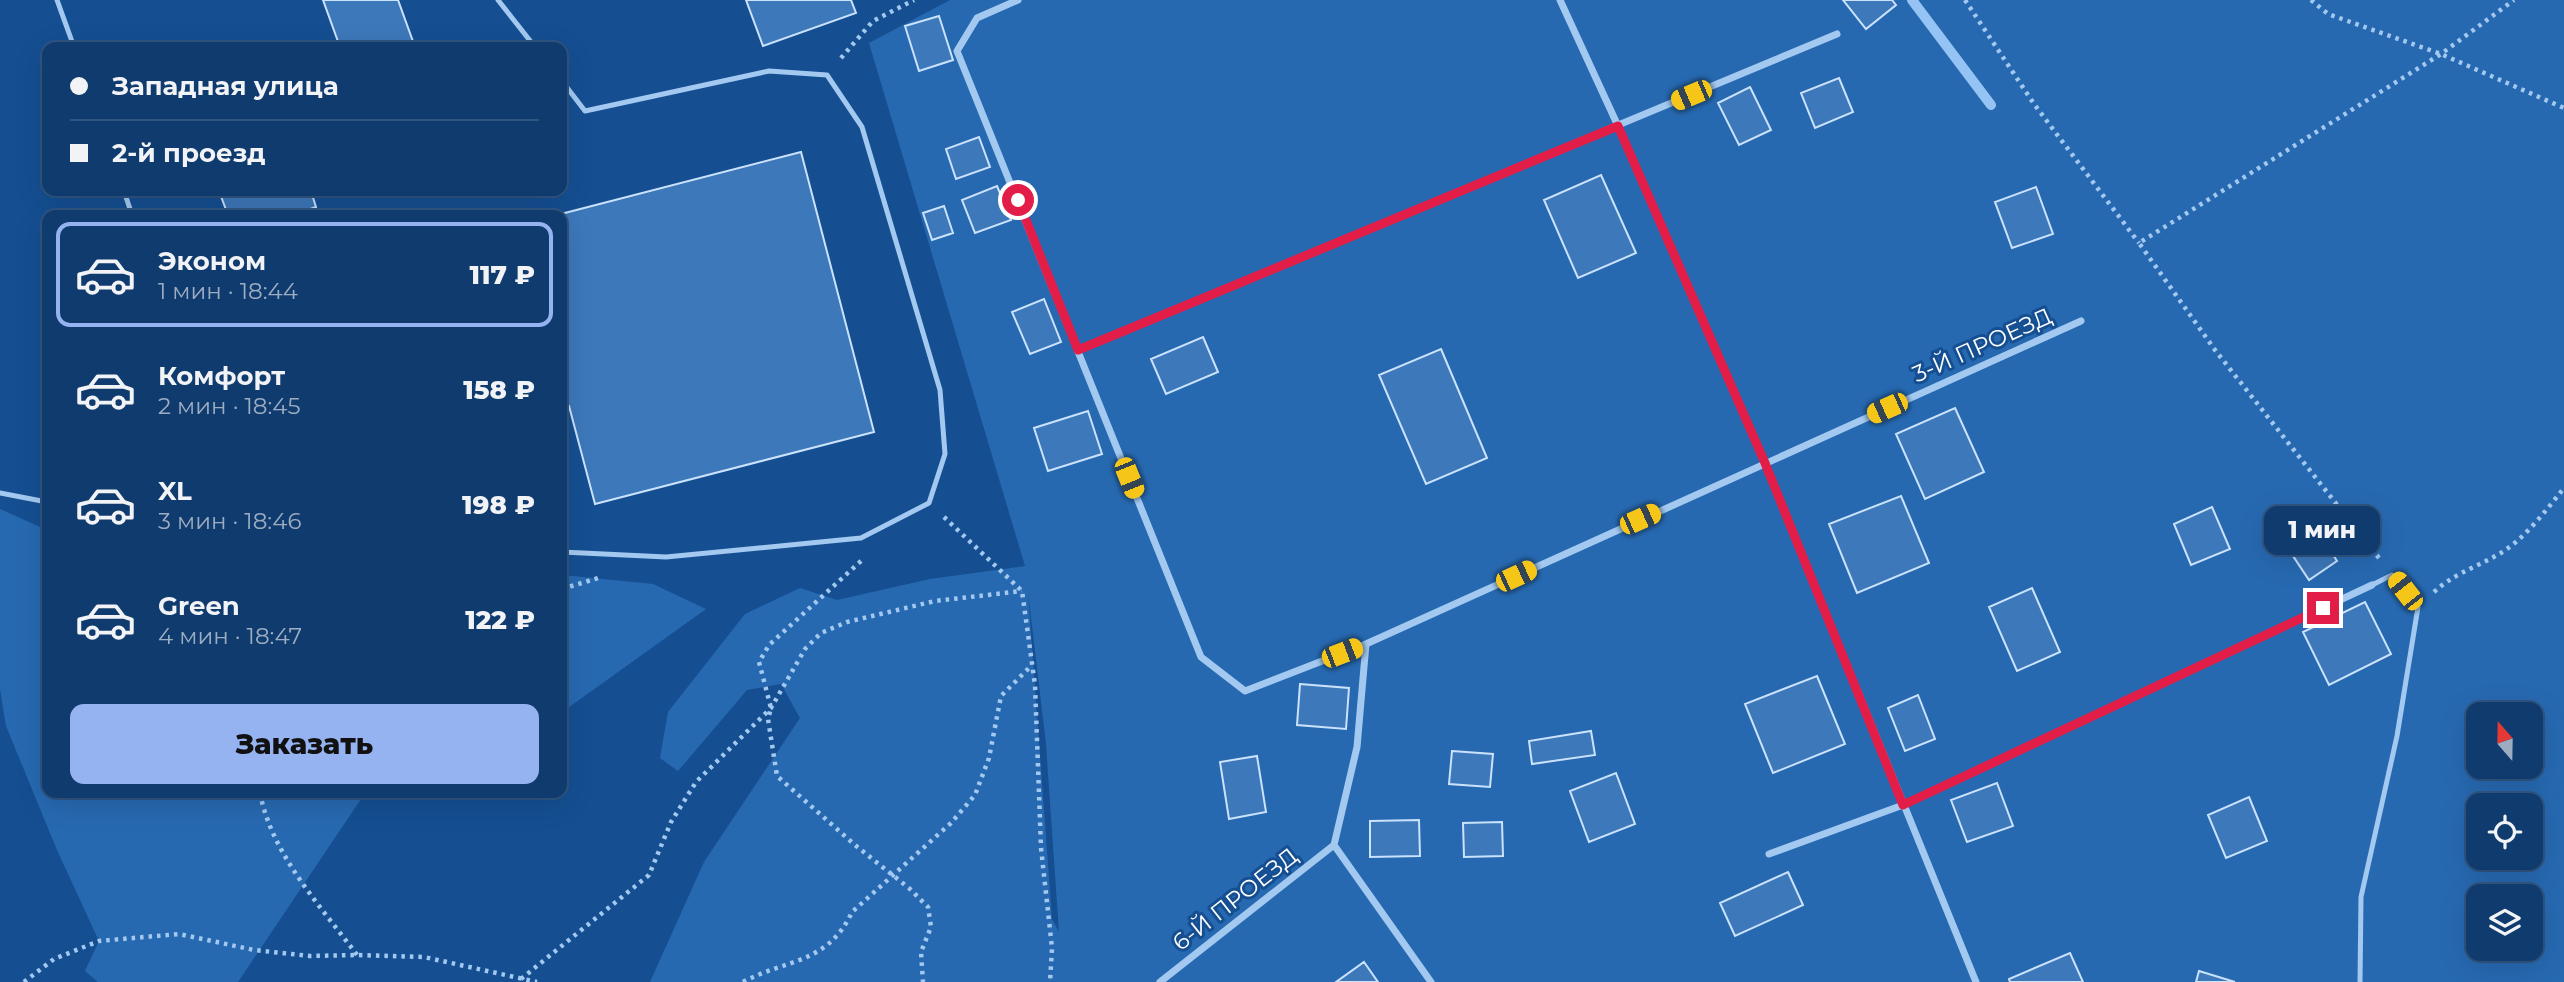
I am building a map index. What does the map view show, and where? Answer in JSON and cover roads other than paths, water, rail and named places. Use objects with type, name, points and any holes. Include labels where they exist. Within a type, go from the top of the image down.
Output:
[{"type":"street","points":[[1018,0],[977,18],[957,51],[1078,350],[1837,34]]},
{"type":"street","points":[[1560,0],[1765,463],[1976,982]]},
{"type":"street","name":"3-Й ПРОЕЗД","points":[[1078,350],[1201,657],[1245,691],[1366,644],[2081,321]]},
{"type":"street","points":[[1769,854],[1903,805],[2372,585]]},
{"type":"street","points":[[1366,644],[1357,747],[1334,845],[1431,982]]},
{"type":"street","name":"6-Й ПРОЕЗД","points":[[1160,982],[1334,845]]},
{"type":"lane","points":[[57,0],[72,42]]},
{"type":"lane","points":[[498,0],[531,42]]},
{"type":"lane","points":[[567,87],[586,111],[769,71],[827,75],[862,127],[940,390],[945,454],[929,503],[861,538],[666,557],[567,552]]},
{"type":"lane","points":[[0,493],[42,501]]},
{"type":"lane","points":[[2360,982],[2361,897],[2397,736],[2418,607],[2392,575],[2372,585]]},
{"type":"waterway","points":[[1912,0],[1991,105]]}]
